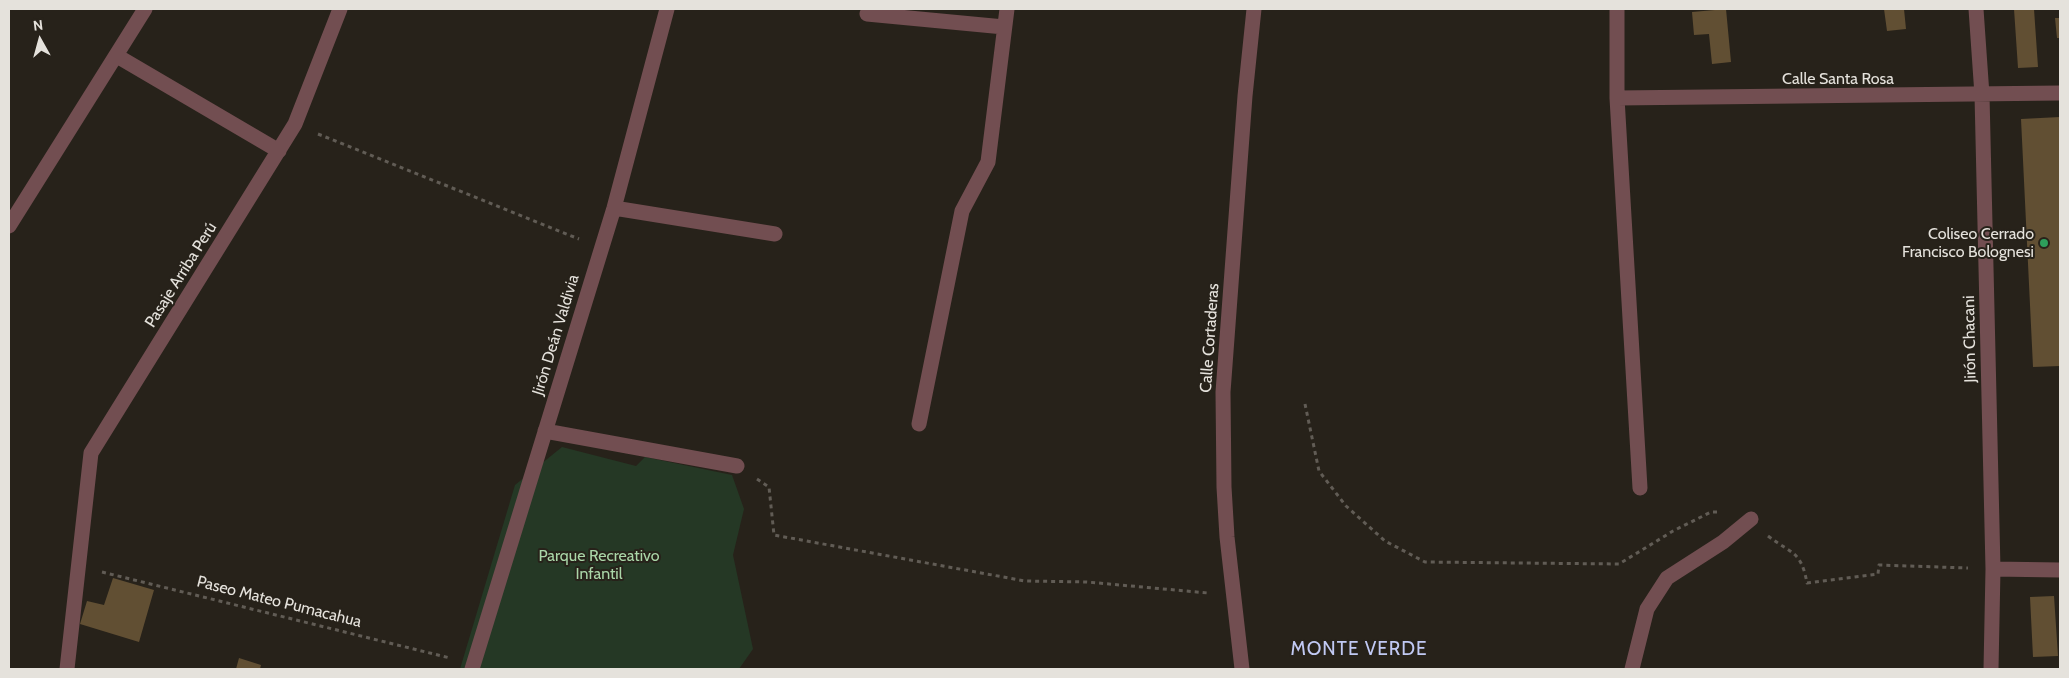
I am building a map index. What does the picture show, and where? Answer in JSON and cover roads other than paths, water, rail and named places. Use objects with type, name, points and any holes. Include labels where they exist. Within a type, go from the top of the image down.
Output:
[{"type":"street","points":[[9,226],[145,9]]},
{"type":"street","name":"Pasaje Arriba Perú","points":[[67,669],[91,453],[295,124],[340,9]]},
{"type":"street","name":"Jirón Deán Valdivia","points":[[473,666],[614,208],[667,9]]},
{"type":"street","points":[[919,424],[962,211],[988,162],[1006,9]]},
{"type":"street","name":"Calle Cortaderas","points":[[1242,669],[1224,487],[1223,392],[1245,96],[1254,9]]},
{"type":"street","points":[[1617,9],[1617,98],[1640,488]]},
{"type":"street","name":"Jirón Chacani","points":[[1976,9],[1982,95],[1993,569],[1991,669]]},
{"type":"street","points":[[867,14],[1004,27]]},
{"type":"street","points":[[117,56],[279,151]]},
{"type":"street","name":"Calle Santa Rosa","points":[[1617,98],[2060,93]]},
{"type":"street","points":[[614,208],[775,234]]},
{"type":"street","points":[[545,431],[737,466]]},
{"type":"street","points":[[1632,669],[1647,609],[1666,578],[1723,542],[1751,519]]},
{"type":"street","points":[[1993,569],[2060,570]]},
{"type":"place","name":"Coliseo Cerrado Francisco Bolognesi","points":[[2044,243]]},
{"type":"district","name":"MONTE VERDE","points":[[1359,649]]},
{"type":"park label","name":"Parque Recreativo Infantil","points":[[599,565]]}]
